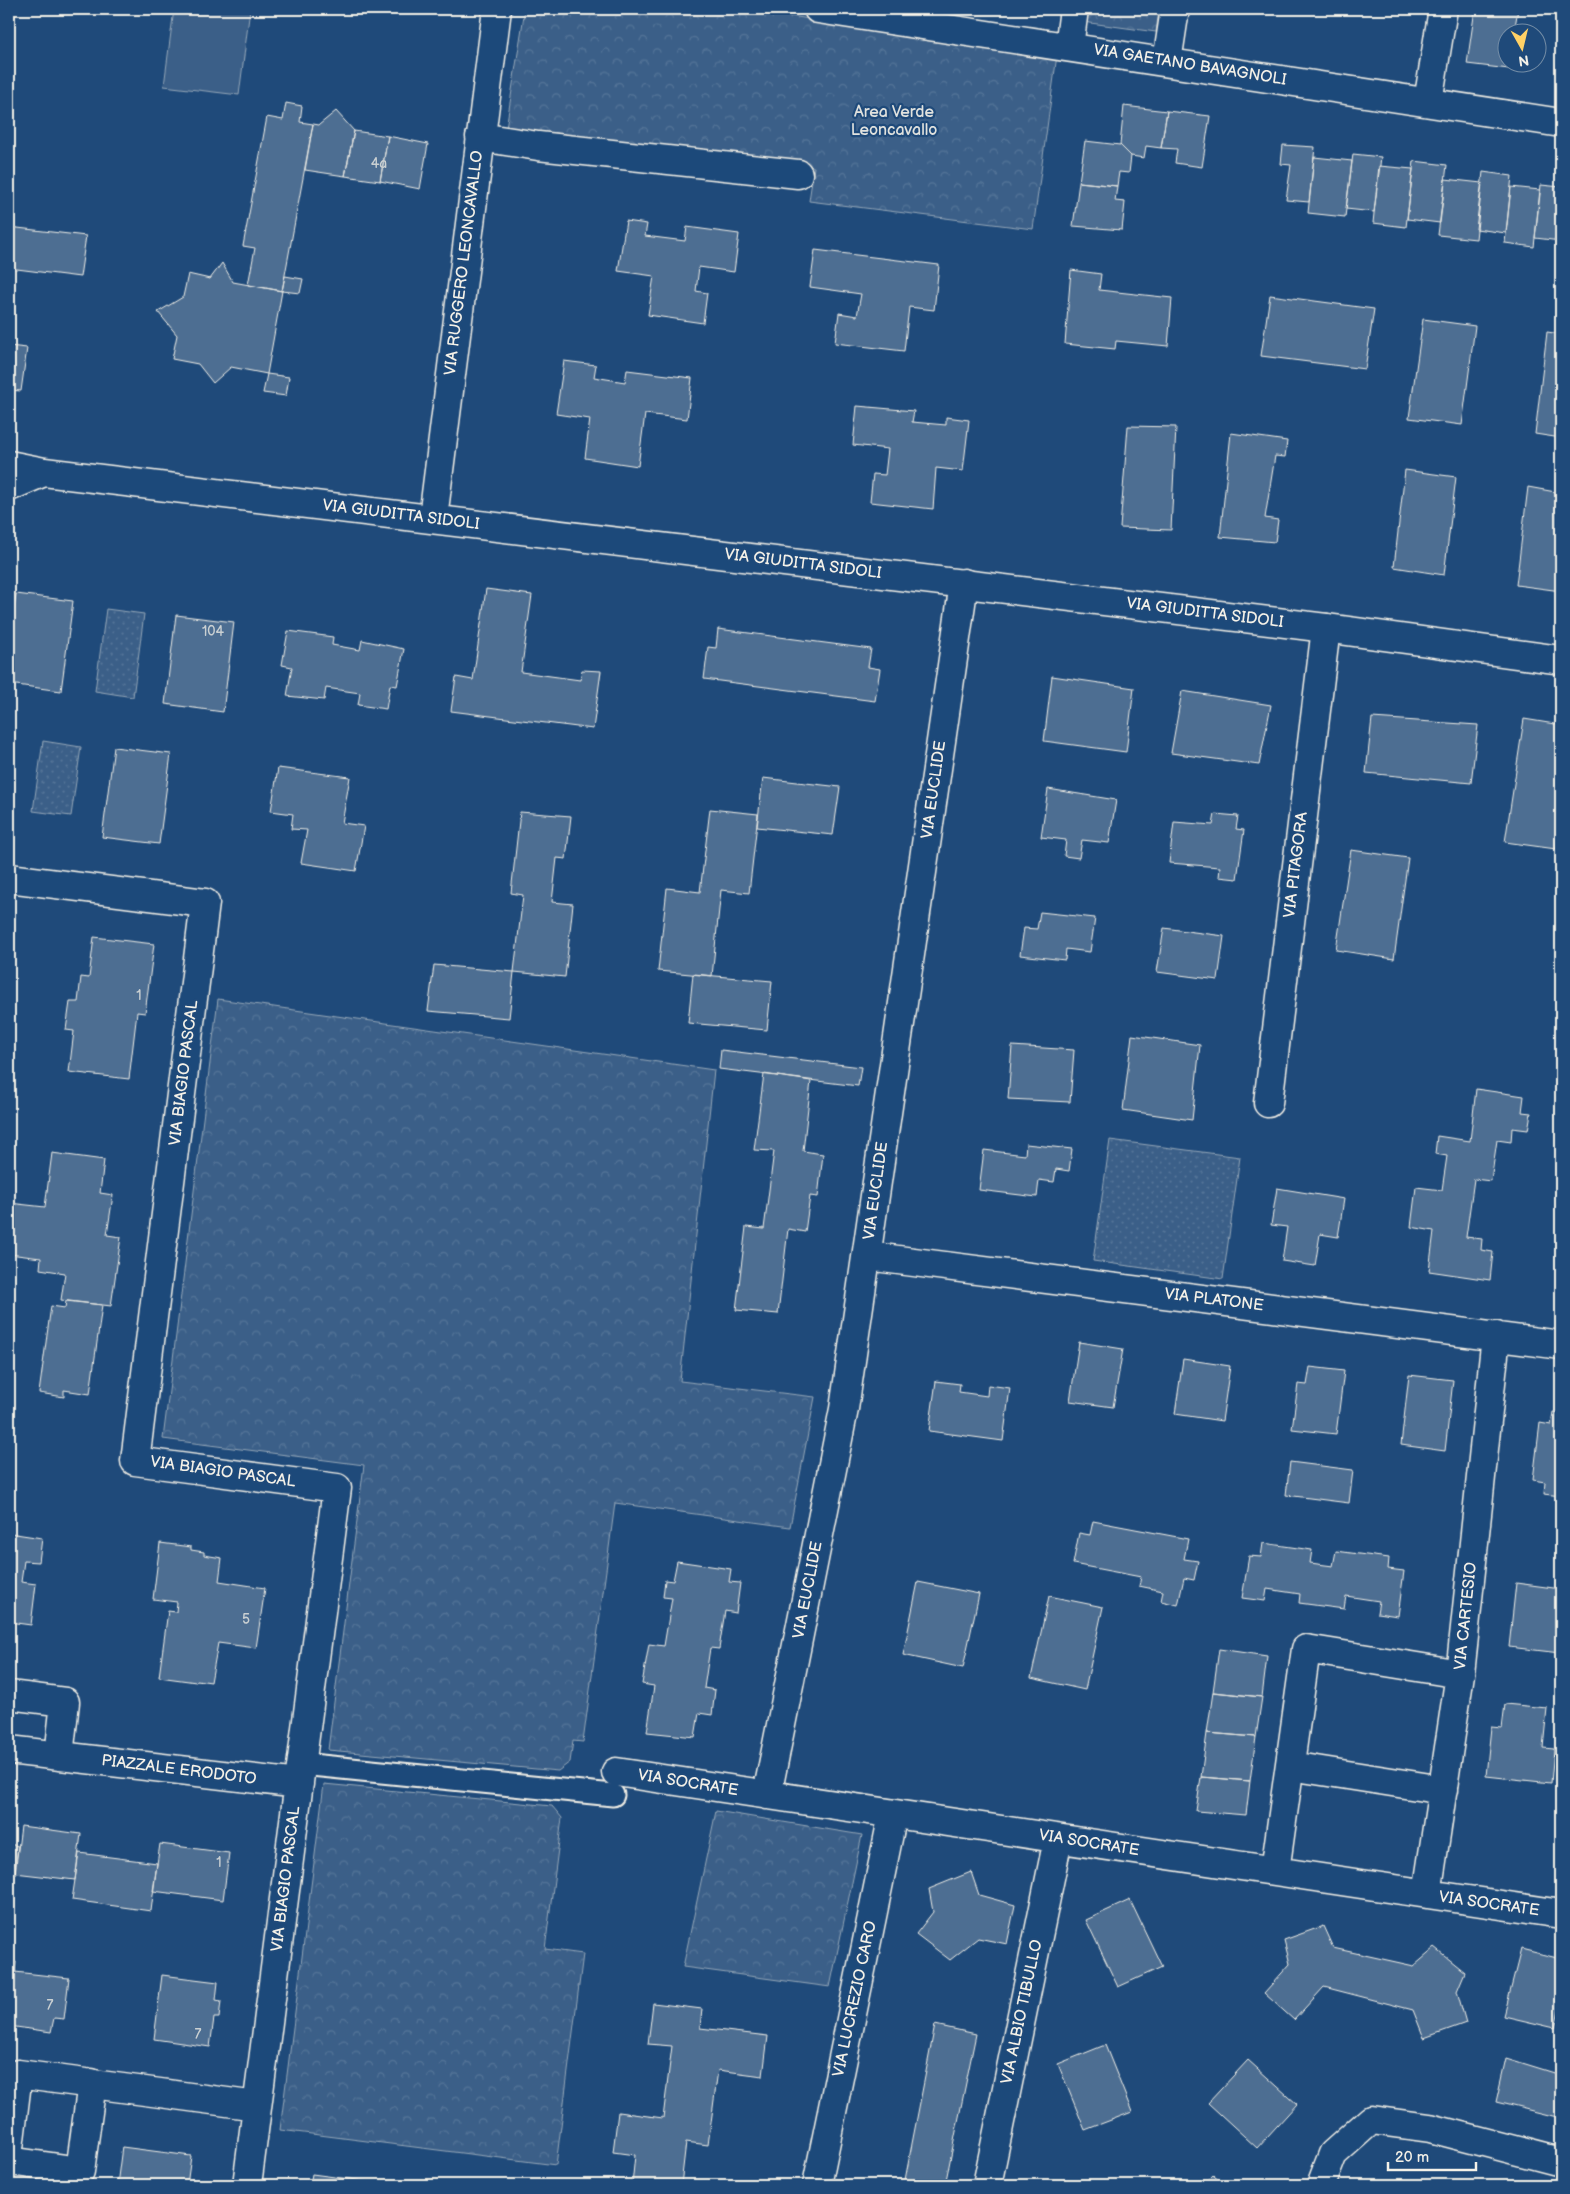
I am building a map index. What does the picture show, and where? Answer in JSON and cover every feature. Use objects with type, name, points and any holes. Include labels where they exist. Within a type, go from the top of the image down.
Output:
[{"type":"street","name":"VIA RUGGERO LEONCAVALLO","points":[[434,518],[497,9]]},
{"type":"street","name":"VIA GAETANO BAVAGNOLI","points":[[818,9],[1561,122]]},
{"type":"street","points":[[1070,47],[1074,9]]},
{"type":"street","points":[[1167,62],[1175,9]]},
{"type":"street","points":[[1428,102],[1443,9]]},
{"type":"street","points":[[480,137],[547,147],[798,174]]},
{"type":"street","name":"VIA GIUDITTA SIDOLI","points":[[9,465],[44,472],[1326,628],[1561,660]]},
{"type":"street","name":"VIA GIUDITTA SIDOLI","points":[[9,487],[44,472]]},
{"type":"street","name":"VIA EUCLIDE","points":[[767,1795],[844,1409],[964,584]]},
{"type":"street","name":"VIA PITAGORA","points":[[1268,1103],[1318,677],[1326,628]]},
{"type":"street","name":"VIA BIAGIO PASCAL","points":[[9,878],[205,903],[135,1461],[337,1488],[247,2185]]},
{"type":"street","name":"VIA PLATONE","points":[[867,1256],[1561,1345]]},
{"type":"street","name":"VIA CARTESIO","points":[[1426,1894],[1460,1674],[1496,1336]]},
{"type":"street","points":[[1275,1871],[1306,1649],[1460,1674]]},
{"type":"street","points":[[9,1695],[65,1702],[59,1756]]},
{"type":"street","name":"PIAZZALE ERODOTO","points":[[9,1750],[59,1756],[300,1774]]},
{"type":"street","points":[[1290,1766],[1443,1790]]},
{"type":"street","points":[[300,1774],[615,1784]]},
{"type":"street","name":"VIA SOCRATE","points":[[615,1784],[767,1795],[1561,1914]]},
{"type":"street","name":"VIA LUCREZIO CARO","points":[[817,2185],[893,1814]]},
{"type":"street","name":"VIA ALBIO TIBULLO","points":[[986,2185],[1058,1839]]},
{"type":"street","points":[[9,2148],[18,2074],[257,2106]]},
{"type":"street","points":[[9,2160],[80,2171],[92,2083]]},
{"type":"street","points":[[1321,2185],[1333,2154],[1371,2120],[1430,2128],[1561,2162]]},
{"type":"green space","points":[[174,9],[250,9],[239,95],[164,86]]},
{"type":"green space","name":"Area Verde Leoncavallo","points":[[525,9],[742,9],[1057,55],[1033,229],[809,201],[814,167],[506,128]]},
{"type":"green space","points":[[1084,9],[1159,9],[1156,32],[1083,22]]},
{"type":"green space","points":[[106,609],[144,614],[133,697],[95,691]]},
{"type":"green space","points":[[43,741],[81,747],[71,816],[33,811]]},
{"type":"green space","points":[[218,999],[714,1070],[680,1381],[815,1397],[790,1527],[615,1503],[583,1742],[573,1741],[570,1762],[558,1771],[328,1750],[364,1465],[163,1439]]},
{"type":"green space","points":[[1110,1140],[1240,1157],[1223,1279],[1093,1261]]},
{"type":"green space","points":[[324,1784],[552,1806],[562,1818],[545,1949],[583,1954],[556,2165],[280,2130]]},
{"type":"green space","points":[[716,1811],[862,1835],[830,1987],[683,1967]]},
{"type":"building","points":[[1475,9],[1518,9],[1516,22],[1498,22],[1498,68],[1467,64]]},
{"type":"building","points":[[1561,33],[1561,69],[1556,69]]},
{"type":"building","points":[[286,103],[302,106],[300,122],[313,124],[282,291],[248,285],[255,248],[243,246],[267,117],[283,120]]},
{"type":"building","points":[[1124,106],[1167,111],[1161,148],[1146,146],[1144,158],[1131,156],[1120,145]]},
{"type":"building","points":[[336,111],[354,131],[345,176],[305,170],[313,124],[319,125]]},
{"type":"building","points":[[1167,111],[1210,116],[1202,167],[1175,163],[1177,149],[1161,148]]},
{"type":"building","points":[[354,131],[388,136],[380,181],[345,176]]},
{"type":"building","points":[[388,136],[428,144],[420,189],[380,181]]},
{"type":"building","points":[[1085,141],[1120,145],[1131,156],[1129,173],[1119,172],[1117,186],[1079,182]]},
{"type":"building","points":[[1283,145],[1315,147],[1309,202],[1286,200],[1291,165],[1281,164]]},
{"type":"building","points":[[1353,154],[1381,157],[1374,212],[1346,209]]},
{"type":"building","points":[[1314,157],[1352,161],[1345,217],[1308,213]]},
{"type":"building","points":[[1414,161],[1447,165],[1440,223],[1407,219]]},
{"type":"building","points":[[1379,166],[1413,169],[1406,227],[1373,223]]},
{"type":"building","points":[[1483,172],[1512,176],[1506,233],[1476,229]]},
{"type":"building","points":[[1445,179],[1482,183],[1476,239],[1438,235]]},
{"type":"building","points":[[1079,182],[1117,186],[1115,201],[1125,202],[1122,230],[1073,226]]},
{"type":"building","points":[[1541,185],[1561,187],[1561,241],[1535,238]]},
{"type":"building","points":[[1511,187],[1540,190],[1534,247],[1505,243]]},
{"type":"building","points":[[626,221],[647,224],[645,236],[685,241],[687,227],[739,234],[734,272],[699,267],[696,291],[707,293],[703,323],[648,315],[654,276],[618,271]]},
{"type":"building","points":[[9,227],[86,236],[80,277],[9,268]]},
{"type":"building","points":[[815,250],[939,265],[934,310],[909,307],[904,351],[835,343],[839,313],[857,316],[861,294],[810,287]]},
{"type":"building","points":[[222,263],[233,282],[282,291],[267,374],[231,367],[213,383],[198,364],[172,359],[177,335],[158,312],[183,297],[188,274],[210,279]]},
{"type":"building","points":[[1071,270],[1101,274],[1099,290],[1172,298],[1168,346],[1116,341],[1115,349],[1065,344]]},
{"type":"building","points":[[285,276],[303,279],[300,293],[282,291]]},
{"type":"building","points":[[1270,295],[1374,309],[1365,369],[1261,356]]},
{"type":"building","points":[[1423,319],[1475,326],[1462,425],[1409,418]]},
{"type":"building","points":[[1547,332],[1561,334],[1561,438],[1535,434]]},
{"type":"building","points":[[9,346],[27,348],[21,391],[9,390]]},
{"type":"building","points":[[564,361],[596,365],[594,377],[625,382],[627,370],[692,378],[687,419],[645,414],[638,466],[585,458],[590,419],[556,414]]},
{"type":"building","points":[[267,374],[289,377],[286,396],[263,393]]},
{"type":"building","points":[[857,406],[914,411],[912,422],[946,425],[946,417],[969,420],[963,471],[936,468],[933,509],[870,502],[873,474],[885,475],[888,449],[853,445]]},
{"type":"building","points":[[1128,426],[1176,427],[1171,530],[1120,528]]},
{"type":"building","points":[[1231,433],[1287,441],[1285,457],[1275,456],[1265,518],[1278,520],[1275,542],[1220,537]]},
{"type":"building","points":[[1405,470],[1456,477],[1444,575],[1394,567]]},
{"type":"building","points":[[1528,487],[1561,493],[1561,591],[1516,585]]},
{"type":"building","points":[[486,589],[532,595],[521,672],[580,680],[582,670],[601,671],[593,729],[451,711],[456,677],[473,680]]},
{"type":"building","points":[[16,594],[73,601],[61,691],[9,684],[9,646]]},
{"type":"building","points":[[176,615],[234,622],[223,712],[165,704]]},
{"type":"building","points":[[718,629],[871,649],[868,667],[880,669],[875,701],[704,679],[708,647],[716,648]]},
{"type":"building","points":[[288,631],[333,637],[332,645],[360,650],[362,640],[404,649],[397,686],[390,685],[386,709],[358,705],[360,693],[326,688],[324,700],[287,696],[292,667],[282,665]]},
{"type":"building","points":[[1052,676],[1134,688],[1126,752],[1044,741]]},
{"type":"building","points":[[1182,691],[1271,705],[1259,765],[1171,753]]},
{"type":"building","points":[[1372,718],[1478,725],[1471,783],[1366,773]]},
{"type":"building","points":[[1524,719],[1561,725],[1561,819],[1556,849],[1505,842]]},
{"type":"building","points":[[114,747],[171,754],[159,844],[102,837]]},
{"type":"building","points":[[278,768],[350,777],[342,823],[364,826],[356,871],[301,863],[307,830],[291,829],[293,814],[271,811]]},
{"type":"building","points":[[763,778],[840,787],[833,835],[757,827]]},
{"type":"building","points":[[1048,789],[1116,800],[1109,843],[1082,840],[1079,858],[1064,856],[1066,840],[1041,837]]},
{"type":"building","points":[[710,809],[758,814],[749,893],[721,890],[712,976],[658,971],[667,888],[700,892]]},
{"type":"building","points":[[520,812],[571,816],[566,859],[557,858],[552,902],[573,904],[565,977],[514,972],[523,895],[511,893]]},
{"type":"building","points":[[1215,814],[1238,816],[1236,829],[1244,830],[1237,879],[1219,877],[1220,867],[1169,863],[1174,822],[1213,825]]},
{"type":"building","points":[[1351,850],[1408,858],[1394,959],[1336,950]]},
{"type":"building","points":[[1040,912],[1095,918],[1090,952],[1066,949],[1065,960],[1020,955],[1024,928],[1037,929]]},
{"type":"building","points":[[1164,928],[1224,936],[1218,980],[1157,972]]},
{"type":"building","points":[[94,937],[154,944],[145,1013],[137,1012],[129,1079],[69,1072],[74,1031],[66,1030],[70,1002],[78,1002],[81,977],[89,978]]},
{"type":"building","points":[[434,965],[514,972],[509,1018],[428,1011]]},
{"type":"building","points":[[693,974],[772,981],[767,1030],[688,1023]]},
{"type":"building","points":[[1132,1035],[1200,1045],[1192,1120],[1123,1110]]},
{"type":"building","points":[[1012,1046],[1074,1050],[1070,1102],[1008,1099]]},
{"type":"building","points":[[721,1050],[861,1067],[858,1086],[719,1069]]},
{"type":"building","points":[[764,1074],[811,1081],[803,1151],[823,1154],[818,1197],[810,1196],[805,1232],[788,1229],[778,1314],[736,1310],[746,1227],[764,1229],[774,1151],[754,1150]]},
{"type":"building","points":[[1476,1089],[1524,1096],[1522,1112],[1531,1113],[1528,1130],[1512,1128],[1511,1142],[1497,1140],[1491,1181],[1474,1179],[1466,1237],[1482,1239],[1481,1250],[1493,1252],[1490,1280],[1429,1271],[1434,1231],[1411,1227],[1416,1187],[1442,1190],[1447,1156],[1435,1154],[1437,1136],[1470,1141]]},
{"type":"building","points":[[1026,1144],[1072,1149],[1069,1171],[1056,1169],[1054,1182],[1039,1180],[1037,1197],[979,1190],[984,1150],[1025,1155]]},
{"type":"building","points":[[52,1153],[104,1160],[100,1193],[113,1195],[107,1235],[121,1237],[111,1306],[61,1300],[65,1273],[40,1269],[41,1258],[9,1254],[9,1203],[45,1207]]},
{"type":"building","points":[[1277,1188],[1344,1199],[1338,1237],[1320,1234],[1315,1266],[1282,1261],[1287,1227],[1271,1225]]},
{"type":"building","points":[[66,1301],[102,1305],[90,1394],[64,1390],[64,1397],[39,1393],[51,1306],[65,1308]]},
{"type":"building","points":[[1079,1342],[1123,1349],[1113,1407],[1070,1401]]},
{"type":"building","points":[[1183,1359],[1230,1366],[1222,1421],[1175,1414]]},
{"type":"building","points":[[1310,1367],[1344,1371],[1336,1434],[1292,1429],[1298,1384],[1307,1385]]},
{"type":"building","points":[[1409,1375],[1453,1380],[1445,1451],[1401,1445]]},
{"type":"building","points":[[936,1381],[960,1384],[959,1392],[987,1396],[988,1385],[1010,1388],[1003,1441],[929,1431]]},
{"type":"building","points":[[1553,1412],[1561,1413],[1561,1496],[1544,1494],[1545,1482],[1533,1480],[1540,1423],[1551,1425]]},
{"type":"building","points":[[1290,1462],[1353,1470],[1349,1503],[1286,1495]]},
{"type":"building","points":[[1093,1521],[1188,1539],[1184,1559],[1198,1561],[1194,1580],[1184,1578],[1178,1605],[1161,1601],[1163,1591],[1139,1586],[1141,1577],[1073,1564],[1079,1533],[1090,1535]]},
{"type":"building","points":[[9,1533],[42,1538],[39,1562],[24,1561],[21,1582],[36,1584],[31,1625],[9,1622]]},
{"type":"building","points":[[160,1543],[191,1547],[191,1550],[204,1552],[204,1555],[222,1558],[219,1581],[265,1588],[256,1648],[218,1643],[211,1682],[159,1677],[168,1611],[176,1612],[177,1602],[153,1599]]},
{"type":"building","points":[[1263,1543],[1312,1550],[1310,1563],[1333,1566],[1336,1551],[1389,1558],[1388,1569],[1404,1571],[1398,1616],[1377,1613],[1379,1601],[1346,1596],[1344,1609],[1299,1603],[1300,1594],[1267,1589],[1265,1601],[1242,1598],[1249,1556],[1261,1557]]},
{"type":"building","points":[[677,1561],[731,1569],[729,1582],[740,1583],[736,1613],[725,1611],[719,1649],[710,1648],[704,1688],[715,1690],[712,1715],[699,1713],[695,1737],[647,1732],[654,1686],[642,1684],[649,1644],[664,1646],[672,1598],[663,1597],[665,1580],[673,1581]]},
{"type":"building","points":[[918,1582],[979,1594],[963,1668],[903,1655]]},
{"type":"building","points":[[1516,1583],[1561,1589],[1560,1653],[1509,1647]]},
{"type":"building","points":[[1049,1596],[1103,1607],[1085,1690],[1031,1678]]},
{"type":"building","points":[[1219,1649],[1267,1656],[1262,1697],[1213,1692]]},
{"type":"building","points":[[1213,1692],[1262,1697],[1256,1737],[1207,1733]]},
{"type":"building","points":[[1505,1704],[1547,1708],[1543,1748],[1554,1749],[1551,1783],[1486,1776],[1491,1727],[1502,1728]]},
{"type":"building","points":[[1207,1733],[1256,1737],[1250,1781],[1201,1777]]},
{"type":"building","points":[[1201,1777],[1250,1781],[1246,1815],[1196,1811]]},
{"type":"building","points":[[21,1826],[81,1834],[75,1880],[15,1873]]},
{"type":"building","points":[[9,1844],[18,1846],[12,1892],[9,1892]]},
{"type":"building","points":[[160,1844],[229,1853],[223,1900],[153,1891]]},
{"type":"building","points":[[79,1853],[157,1863],[151,1911],[72,1900]]},
{"type":"building","points":[[971,1872],[979,1895],[1015,1905],[1007,1944],[978,1938],[950,1960],[916,1934],[933,1912],[929,1889]]},
{"type":"building","points":[[1130,1900],[1162,1967],[1118,1987],[1086,1920]]},
{"type":"building","points":[[1323,1926],[1333,1948],[1414,1966],[1435,1948],[1465,1972],[1457,1991],[1466,2023],[1424,2038],[1413,2010],[1324,1987],[1294,2020],[1264,1993],[1290,1964],[1284,1940]]},
{"type":"building","points":[[1521,1949],[1561,1959],[1561,2002],[1555,2028],[1504,2016]]},
{"type":"building","points":[[9,1961],[16,1962],[15,1972],[69,1978],[64,2019],[54,2018],[51,2032],[9,2026]]},
{"type":"building","points":[[162,1975],[218,1982],[216,2000],[221,2001],[219,2018],[214,2018],[210,2047],[154,2039]]},
{"type":"building","points":[[653,2003],[702,2009],[700,2028],[768,2036],[763,2076],[718,2070],[708,2145],[686,2142],[681,2185],[632,2185],[635,2155],[613,2152],[618,2112],[663,2118],[672,2046],[648,2044]]},
{"type":"building","points":[[935,2025],[976,2034],[945,2185],[904,2185]]},
{"type":"building","points":[[1105,2045],[1132,2112],[1085,2130],[1058,2064]]},
{"type":"building","points":[[1506,2058],[1561,2075],[1561,2118],[1496,2102]]},
{"type":"building","points":[[1248,2060],[1297,2104],[1257,2148],[1208,2103]]},
{"type":"building","points":[[122,2147],[191,2156],[187,2185],[117,2185]]},
{"type":"building","points":[[312,2174],[395,2185],[310,2185]]},
{"type":"building","points":[[1213,2175],[1224,2185],[1203,2185]]}]
